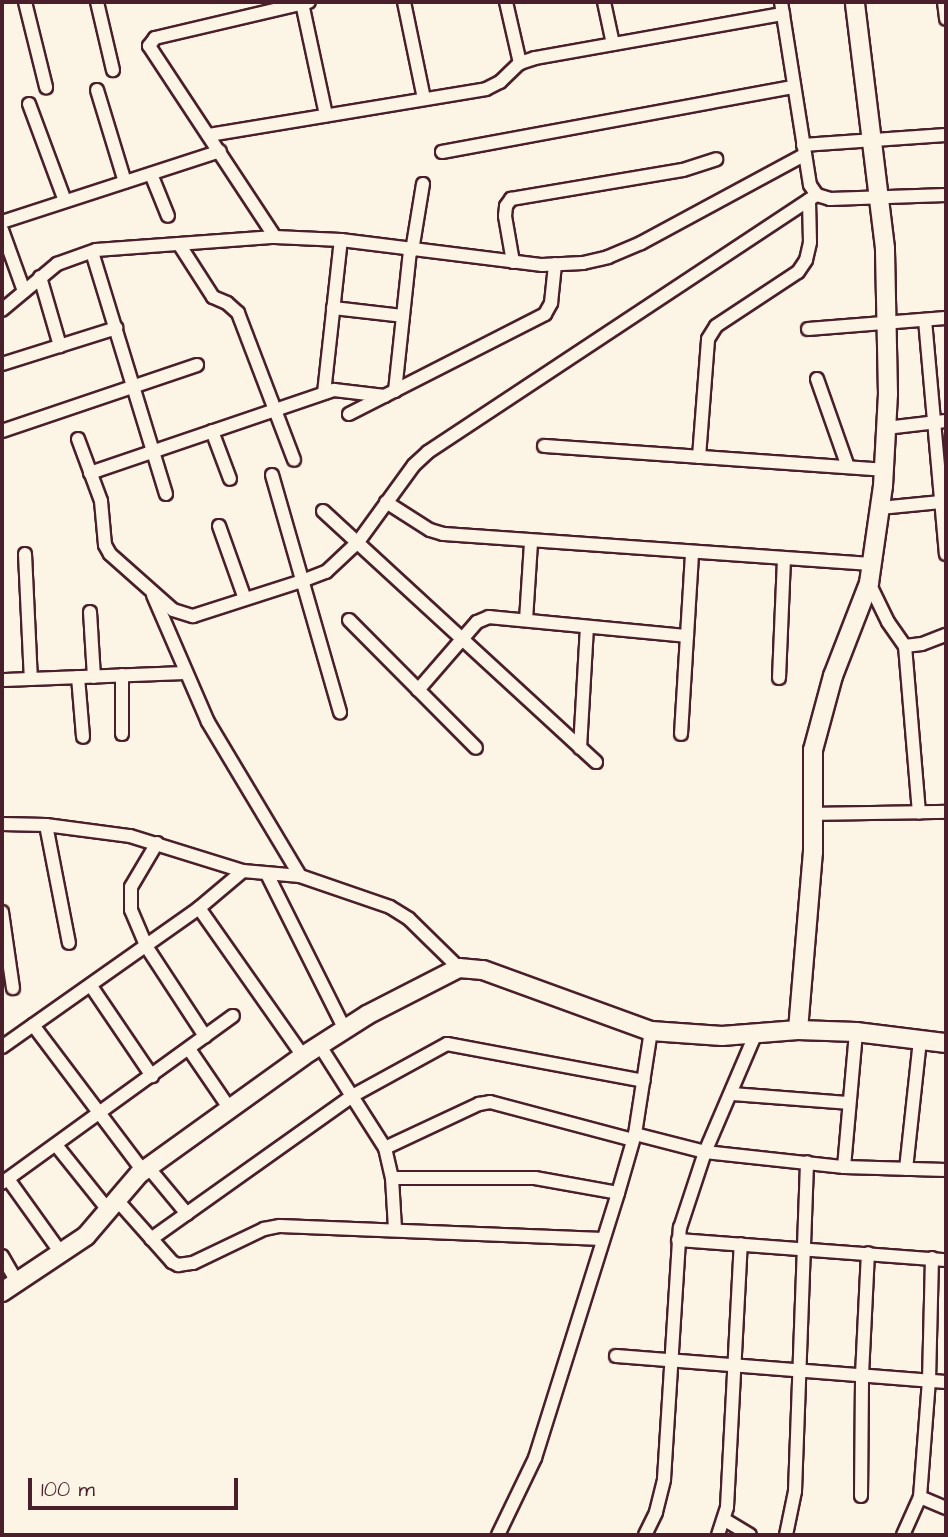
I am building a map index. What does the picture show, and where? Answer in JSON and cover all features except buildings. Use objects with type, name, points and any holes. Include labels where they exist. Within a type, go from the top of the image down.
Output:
[{"type":"street","points":[[25,2],[46,87]]},
{"type":"street","points":[[97,2],[113,70]]},
{"type":"street","points":[[275,237],[220,151],[150,52],[150,41],[306,2],[326,115]]},
{"type":"street","points":[[404,2],[424,99]]},
{"type":"street","points":[[506,2],[520,63]]},
{"type":"street","points":[[604,2],[612,44]]},
{"type":"street","points":[[798,1030],[811,881],[813,750],[833,676],[869,583],[884,470],[887,324],[880,197],[855,2]]},
{"type":"street","points":[[944,2],[946,19]]},
{"type":"street","points":[[209,135],[486,89],[500,82],[520,63],[782,8],[813,198],[810,242],[806,260],[798,272],[716,326],[708,339],[699,457]]},
{"type":"street","points":[[442,152],[794,87]]},
{"type":"street","points":[[97,90],[125,182]]},
{"type":"street","points":[[29,104],[65,201]]},
{"type":"street","points":[[2,310],[57,264],[92,252],[179,244],[275,237],[341,240],[513,262],[583,263],[619,253],[804,150],[873,140],[946,135]]},
{"type":"street","points":[[2,222],[220,151]]},
{"type":"street","points":[[513,262],[505,216],[506,206],[511,200],[662,174],[716,159]]},
{"type":"street","points":[[151,174],[168,216]]},
{"type":"street","points":[[390,393],[423,184]]},
{"type":"street","points":[[78,439],[103,512],[104,545],[110,554],[152,592],[184,616],[245,599],[326,572],[358,542],[414,465],[428,452],[813,198],[946,195]]},
{"type":"street","points":[[2,230],[24,291]]},
{"type":"street","points":[[324,393],[341,240]]},
{"type":"street","points":[[179,244],[213,297],[227,303],[238,313],[294,460]]},
{"type":"street","points":[[92,252],[166,494]]},
{"type":"street","points":[[349,414],[545,314],[551,303],[555,264]]},
{"type":"street","points":[[40,277],[61,346]]},
{"type":"street","points":[[333,308],[403,316]]},
{"type":"street","points":[[808,329],[946,318]]},
{"type":"street","points":[[925,320],[941,421],[941,502],[946,554]]},
{"type":"street","points":[[2,364],[116,328]]},
{"type":"street","points":[[2,430],[197,365]]},
{"type":"street","points":[[817,379],[848,467]]},
{"type":"street","points":[[90,473],[324,393],[345,389],[390,393]]},
{"type":"street","points":[[886,428],[941,421]]},
{"type":"street","points":[[212,431],[230,479]]},
{"type":"street","points":[[544,446],[884,470]]},
{"type":"street","points":[[272,475],[340,712]]},
{"type":"street","points":[[386,502],[430,530],[443,534],[872,564]]},
{"type":"street","points":[[880,508],[941,502]]},
{"type":"street","points":[[323,511],[596,762]]},
{"type":"street","points":[[219,526],[245,599]]},
{"type":"street","points":[[526,620],[531,542]]},
{"type":"street","points":[[681,734],[692,553]]},
{"type":"street","points":[[25,554],[31,679]]},
{"type":"street","points":[[779,678],[784,559]]},
{"type":"street","points":[[869,583],[888,622],[905,646],[919,812]]},
{"type":"street","points":[[152,592],[208,722],[300,876]]},
{"type":"street","points":[[90,612],[94,677]]},
{"type":"street","points":[[418,690],[477,622],[489,617],[687,636]]},
{"type":"street","points":[[348,620],[476,747]]},
{"type":"street","points":[[580,748],[587,626]]},
{"type":"street","points":[[905,646],[922,644],[946,635]]},
{"type":"street","points":[[2,680],[185,673]]},
{"type":"street","points":[[122,676],[122,734]]},
{"type":"street","points":[[78,677],[83,737]]},
{"type":"street","points":[[813,814],[946,812]]},
{"type":"street","points":[[2,824],[46,825],[130,836],[243,871],[300,876],[390,907],[408,919],[459,968]]},
{"type":"street","points":[[46,825],[69,943]]},
{"type":"street","points":[[157,843],[129,894],[131,910],[146,946],[205,1036]]},
{"type":"street","points":[[2,1047],[199,908],[243,871]]},
{"type":"street","points":[[267,874],[345,1030]]},
{"type":"street","points":[[199,908],[303,1056]]},
{"type":"street","points":[[2,912],[13,988]]},
{"type":"street","points":[[2,1292],[86,1236],[146,1169],[303,1056],[367,1015],[459,968],[483,970],[651,1031],[722,1036],[798,1030],[856,1032],[946,1043]]},
{"type":"street","points":[[91,986],[152,1076]]},
{"type":"street","points":[[61,1253],[5,1181],[233,1016]]},
{"type":"street","points":[[33,1024],[99,1115],[187,1214]]},
{"type":"street","points":[[498,1535],[536,1458],[618,1193],[634,1137],[651,1031]]},
{"type":"street","points":[[844,1167],[856,1032]]},
{"type":"street","points":[[645,1535],[656,1513],[664,1479],[678,1240],[705,1152],[756,1033]]},
{"type":"street","points":[[906,1169],[920,1041]]},
{"type":"street","points":[[151,1239],[354,1095],[447,1044],[644,1081]]},
{"type":"street","points":[[320,1046],[354,1095],[385,1148],[392,1178],[395,1229]]},
{"type":"street","points":[[189,1049],[230,1109]]},
{"type":"street","points":[[732,1094],[848,1103]]},
{"type":"street","points":[[385,1148],[479,1104],[490,1102],[705,1152],[844,1167],[946,1170]]},
{"type":"street","points":[[55,1145],[112,1205],[151,1239],[172,1262],[185,1265],[271,1227],[395,1229],[603,1239]]},
{"type":"street","points":[[786,1535],[795,1491],[797,1370],[807,1163]]},
{"type":"street","points":[[392,1178],[535,1178],[618,1193]]},
{"type":"street","points":[[678,1240],[946,1259]]},
{"type":"street","points":[[718,1535],[725,1520],[741,1244]]},
{"type":"street","points":[[861,1496],[862,1375],[869,1253]]},
{"type":"street","points":[[2,1256],[17,1282]]},
{"type":"street","points":[[903,1535],[920,1497],[929,1381],[932,1258]]},
{"type":"street","points":[[616,1356],[946,1382]]},
{"type":"street","points":[[920,1497],[946,1508]]},
{"type":"street","points":[[725,1520],[750,1535]]}]
